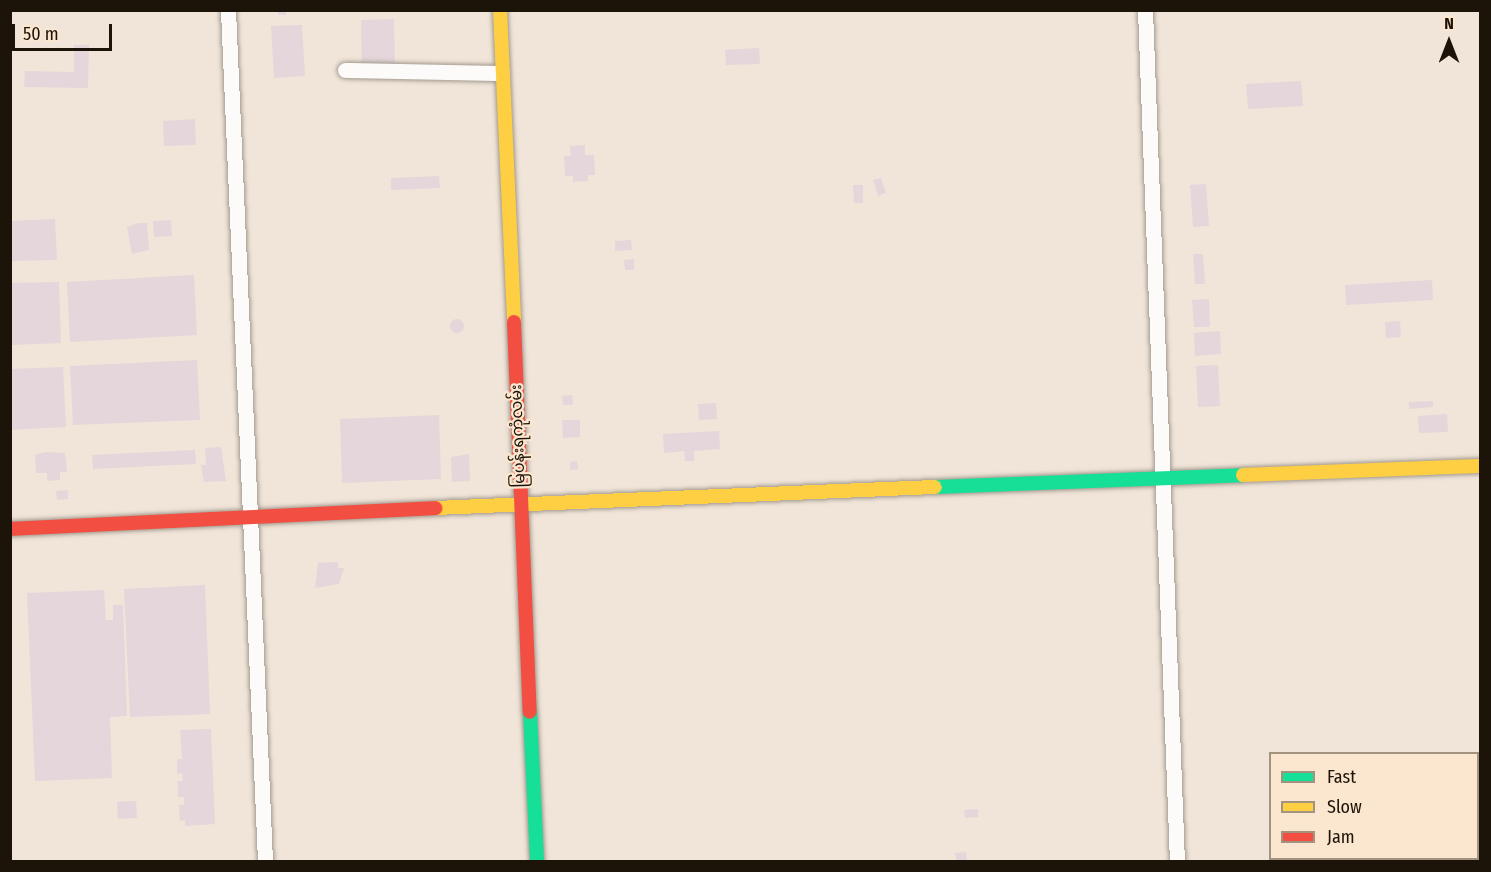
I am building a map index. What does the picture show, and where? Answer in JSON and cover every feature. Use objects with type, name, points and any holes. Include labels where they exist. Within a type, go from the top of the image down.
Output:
[{"type":"street","points":[[228,10],[248,518],[266,861]]},
{"type":"street","name":"မြပန်းရကုံလမ်း","points":[[500,10],[537,861]]},
{"type":"street","points":[[1145,10],[1177,861]]},
{"type":"street","points":[[345,70],[502,73]]},
{"type":"street","points":[[10,529],[521,504],[1480,466]]},
{"type":"building","points":[[278,10],[286,10],[286,15],[278,15]]},
{"type":"building","points":[[394,19],[395,72],[362,73],[361,20]]},
{"type":"building","points":[[302,25],[305,76],[274,78],[271,26]]},
{"type":"building","points":[[74,45],[89,45],[88,88],[24,87],[25,71],[74,72]]},
{"type":"building","points":[[759,48],[760,64],[726,65],[725,50]]},
{"type":"building","points":[[1301,81],[1303,106],[1248,109],[1246,84]]},
{"type":"building","points":[[195,119],[196,145],[164,146],[163,121]]},
{"type":"building","points":[[585,145],[585,155],[594,155],[595,175],[588,175],[588,181],[573,182],[573,176],[565,176],[564,156],[571,156],[570,146]]},
{"type":"building","points":[[439,176],[440,188],[391,190],[391,178]]},
{"type":"building","points":[[881,178],[886,193],[878,196],[873,180]]},
{"type":"building","points":[[1206,184],[1209,226],[1193,227],[1190,185]]},
{"type":"building","points":[[853,185],[863,185],[863,203],[854,203]]},
{"type":"building","points":[[55,219],[57,260],[10,261],[10,221]]},
{"type":"building","points":[[171,220],[172,236],[154,237],[153,221]]},
{"type":"building","points":[[147,223],[149,250],[132,254],[127,227]]},
{"type":"building","points":[[631,240],[632,250],[615,251],[615,241]]},
{"type":"building","points":[[1193,254],[1203,254],[1205,284],[1195,284]]},
{"type":"building","points":[[634,259],[634,270],[625,270],[624,260]]},
{"type":"building","points":[[194,275],[197,335],[70,342],[67,282]]},
{"type":"building","points":[[1432,280],[1433,300],[1346,305],[1345,285]]},
{"type":"building","points":[[59,282],[61,343],[10,345],[10,283]]},
{"type":"building","points":[[1209,299],[1210,327],[1194,327],[1192,300]]},
{"type":"building","points":[[457,319],[462,321],[464,326],[462,331],[457,333],[452,331],[450,326],[452,321]]},
{"type":"building","points":[[1400,321],[1401,337],[1386,338],[1385,322]]},
{"type":"building","points":[[1220,331],[1221,354],[1195,356],[1194,333]]},
{"type":"building","points":[[197,360],[200,420],[73,425],[70,366]]},
{"type":"building","points":[[1218,365],[1220,406],[1198,407],[1196,366]]},
{"type":"building","points":[[63,367],[66,427],[10,430],[10,369]]},
{"type":"building","points":[[572,395],[573,405],[563,405],[562,396]]},
{"type":"building","points":[[1433,401],[1433,407],[1409,409],[1409,402]]},
{"type":"building","points":[[716,403],[717,419],[699,420],[698,404]]},
{"type":"building","points":[[1447,414],[1448,432],[1419,433],[1418,416]]},
{"type":"building","points":[[439,415],[441,479],[342,483],[340,419]]},
{"type":"building","points":[[562,420],[580,420],[580,437],[563,438]]},
{"type":"building","points":[[719,431],[720,449],[694,451],[694,461],[685,461],[684,451],[664,453],[663,434]]},
{"type":"building","points":[[221,447],[226,481],[204,482],[201,465],[206,465],[205,448]]},
{"type":"building","points":[[195,450],[196,464],[93,469],[92,455]]},
{"type":"building","points":[[45,452],[65,453],[67,472],[60,472],[60,480],[47,481],[47,473],[36,473],[35,455]]},
{"type":"building","points":[[469,454],[470,481],[452,482],[451,457]]},
{"type":"building","points":[[577,461],[578,469],[570,470],[570,462]]},
{"type":"building","points":[[68,490],[68,499],[57,500],[56,491]]},
{"type":"building","points":[[338,562],[338,568],[344,568],[339,584],[315,588],[318,563]]},
{"type":"building","points":[[205,585],[210,714],[130,717],[124,589]]},
{"type":"building","points":[[104,590],[106,620],[113,620],[113,605],[123,605],[127,716],[110,717],[112,778],[35,781],[27,593]]},
{"type":"building","points":[[211,729],[215,824],[185,826],[185,820],[180,821],[179,805],[184,805],[184,797],[178,797],[178,781],[183,781],[182,773],[177,774],[177,759],[182,759],[180,730]]},
{"type":"building","points":[[136,801],[137,818],[118,819],[117,802]]},
{"type":"building","points":[[978,809],[978,817],[965,818],[964,810]]},
{"type":"building","points":[[966,852],[967,862],[957,862],[955,853]]},
{"type":"traffic: fast","points":[[935,487],[1243,475]]},
{"type":"traffic: fast","points":[[530,712],[537,862]]},
{"type":"traffic: slow","points":[[500,10],[514,322]]},
{"type":"traffic: slow","points":[[1243,475],[1480,466]]},
{"type":"traffic: slow","points":[[435,508],[935,487]]},
{"type":"traffic: jam","points":[[514,322],[530,712]]},
{"type":"traffic: jam","points":[[10,529],[435,508]]}]
